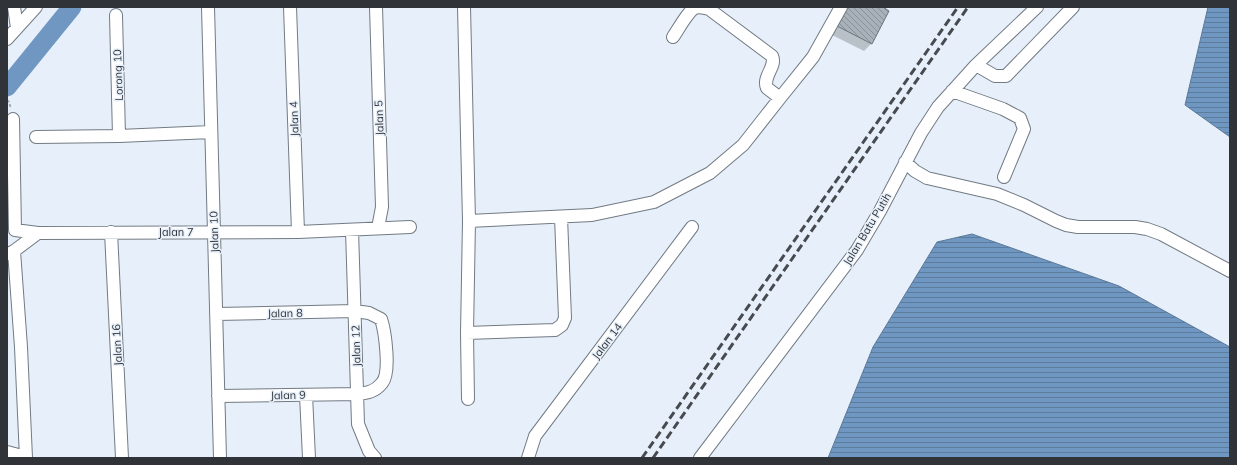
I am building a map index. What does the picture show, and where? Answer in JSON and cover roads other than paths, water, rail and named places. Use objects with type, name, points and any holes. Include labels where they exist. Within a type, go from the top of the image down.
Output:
[{"type":"street","points":[[14,7],[17,28]]},
{"type":"street","points":[[7,39],[36,7]]},
{"type":"street","name":"Jalan 10","points":[[208,7],[220,458]]},
{"type":"street","name":"Jalan 4","points":[[290,7],[298,232]]},
{"type":"street","name":"Jalan 5","points":[[376,7],[382,207],[378,228]]},
{"type":"street","points":[[464,7],[470,222],[467,333],[468,399]]},
{"type":"street","points":[[673,37],[690,12],[695,8],[702,7],[709,9],[772,56],[773,63],[765,80],[765,86],[780,98]]},
{"type":"street","points":[[470,222],[592,215],[654,202],[710,173],[743,145],[813,57],[841,7]]},
{"type":"street","name":"Jalan Batu Putih","points":[[700,458],[857,250],[880,211],[921,133],[938,107],[976,65],[1037,7]]},
{"type":"street","points":[[976,65],[995,76],[1006,76],[1073,7]]},
{"type":"street","name":"Lorong 10","points":[[116,15],[119,136]]},
{"type":"street","points":[[952,91],[1003,109],[1020,118],[1024,129],[1004,177]]},
{"type":"street","name":"Jalan 7","points":[[13,119],[14,230],[38,233],[298,232],[410,227]]},
{"type":"street","points":[[36,137],[119,136],[211,132]]},
{"type":"street","points":[[905,162],[915,171],[927,178],[997,194],[1066,225],[1078,227],[1135,227],[1147,229],[1161,234],[1230,271]]},
{"type":"street","points":[[467,333],[554,330],[562,325],[565,318],[561,217]]},
{"type":"street","name":"Jalan 14","points":[[528,458],[535,436],[692,228]]},
{"type":"street","name":"Jalan 12","points":[[352,230],[358,424],[369,452],[375,458]]},
{"type":"street","name":"Jalan 16","points":[[111,232],[122,458]]},
{"type":"street","points":[[7,452],[26,457],[21,347],[10,253],[38,233]]},
{"type":"street","name":"Jalan 8","points":[[216,314],[354,311],[369,313],[381,319],[384,328],[386,376],[383,382],[372,392],[357,394]]},
{"type":"street","name":"Jalan 9","points":[[218,396],[357,394]]},
{"type":"street","points":[[306,395],[309,458]]},
{"type":"water","points":[[1208,7],[1230,7],[1230,137],[1185,105]]},
{"type":"water","points":[[972,234],[1119,286],[1230,347],[1230,458],[828,458],[873,347],[937,242]]},
{"type":"waterway","points":[[7,87],[72,7]]},
{"type":"railway","points":[[642,458],[958,7]]},
{"type":"railway","points":[[653,458],[968,7]]}]
